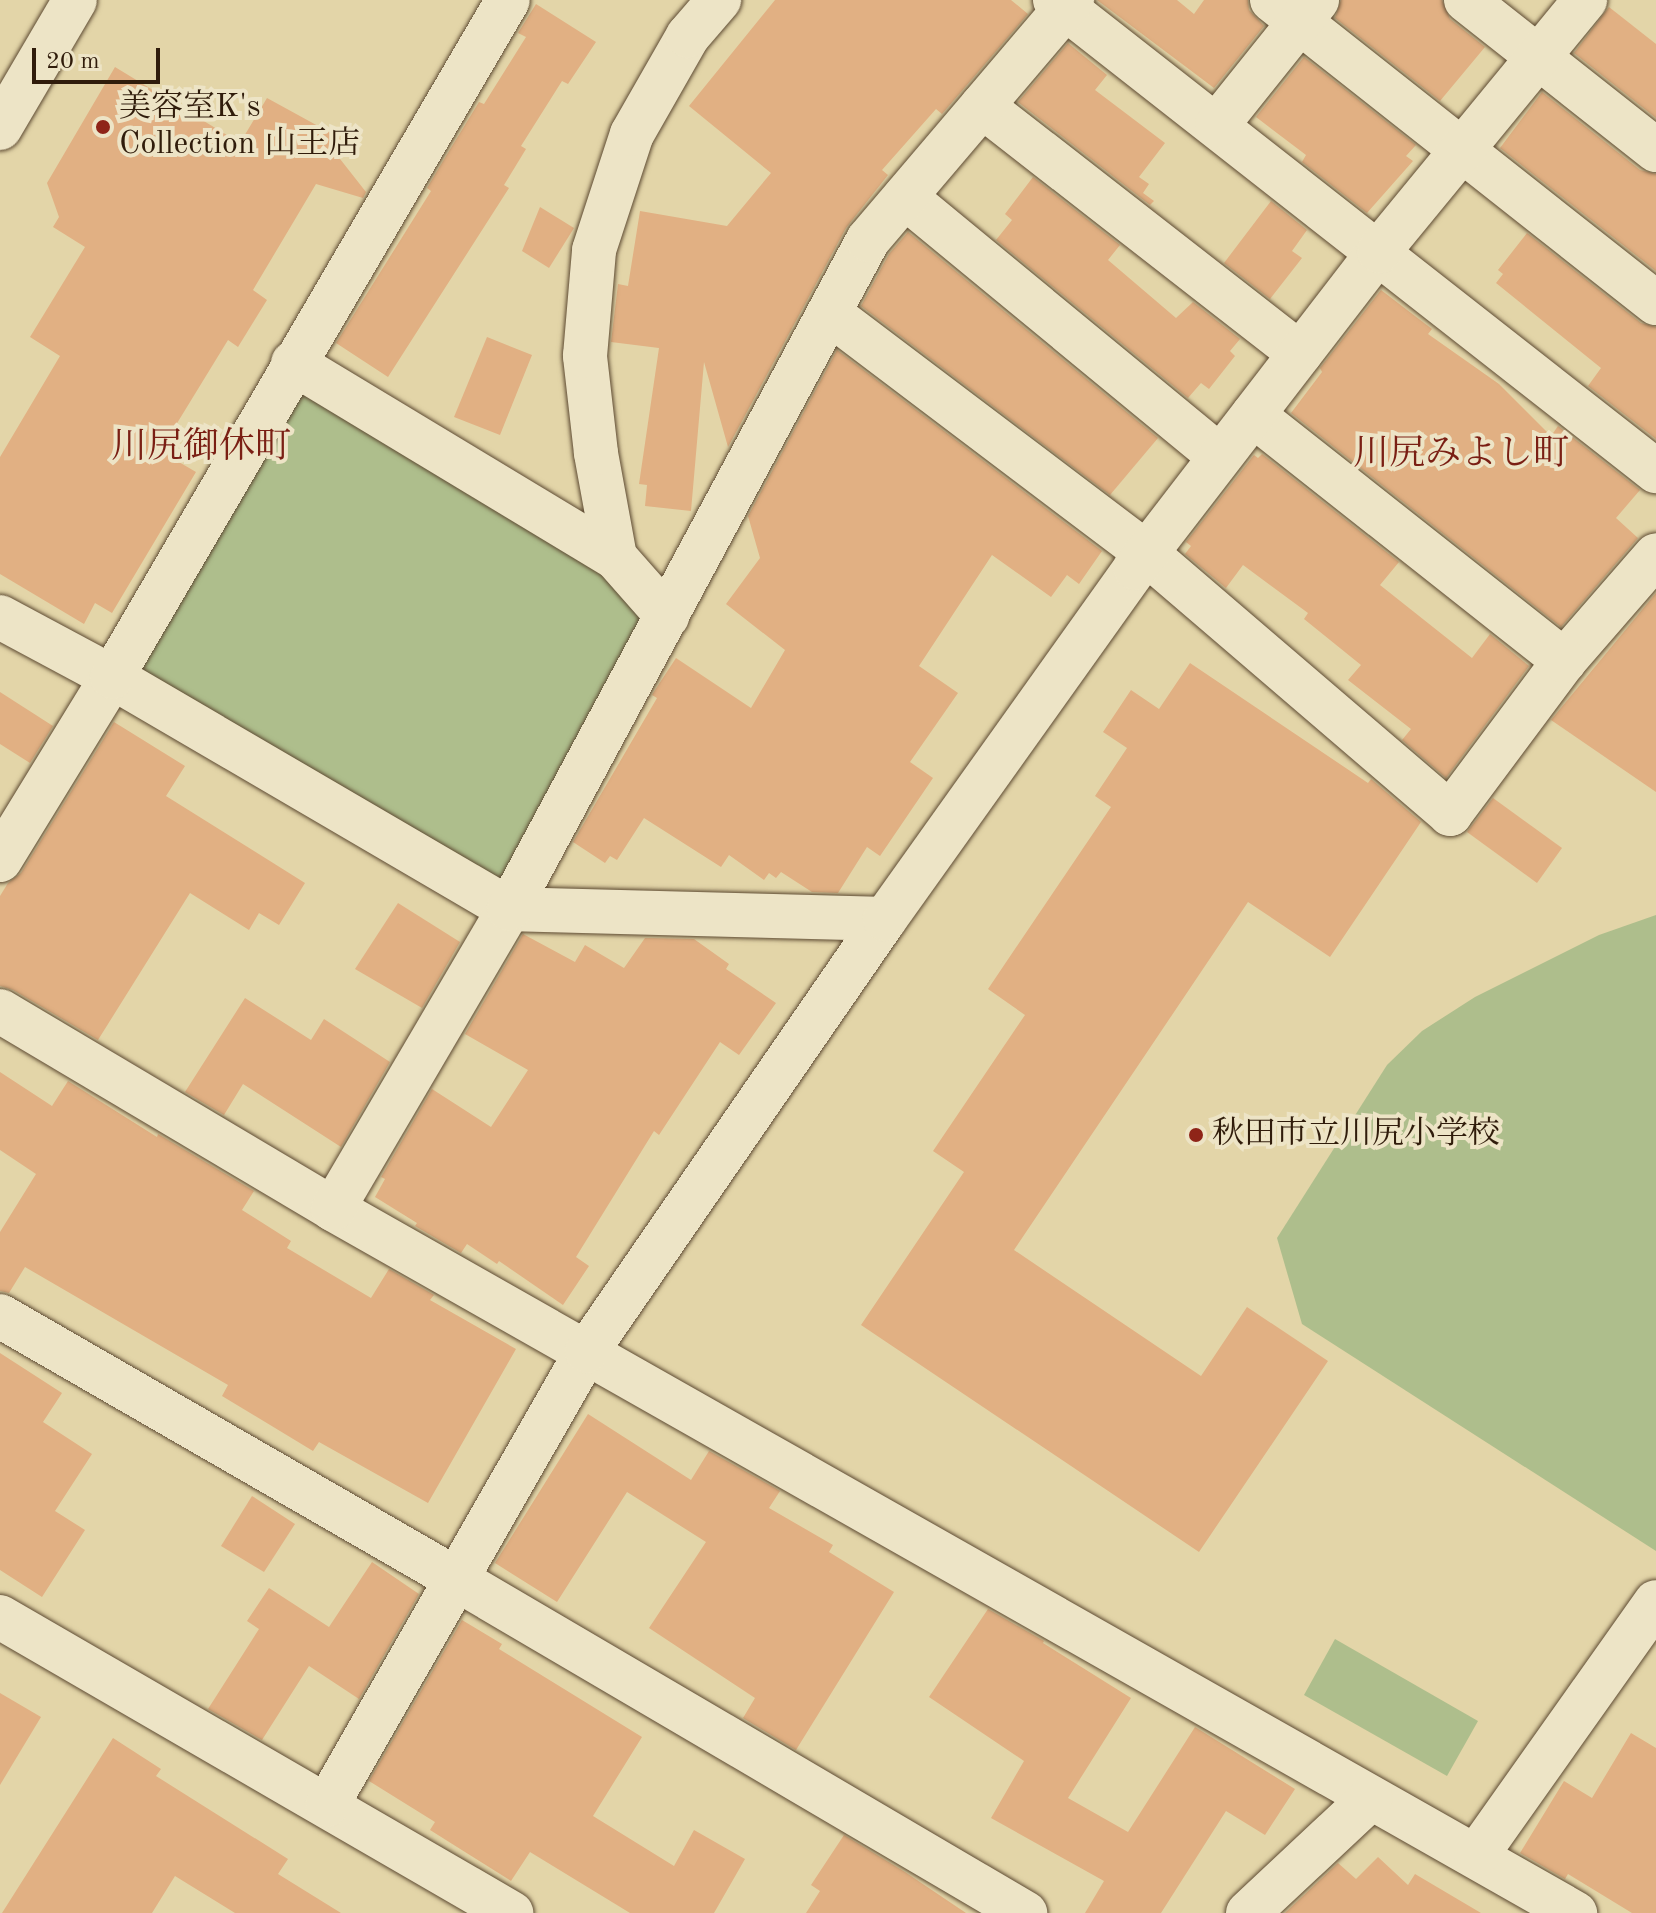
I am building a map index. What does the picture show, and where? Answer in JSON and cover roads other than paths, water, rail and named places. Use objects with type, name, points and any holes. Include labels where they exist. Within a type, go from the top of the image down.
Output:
[{"type":"street","points":[[0,128],[75,0]]},
{"type":"street","points":[[0,860],[112,677],[508,0]]},
{"type":"street","points":[[615,557],[596,453],[585,356],[594,250],[632,134],[688,36],[719,0]]},
{"type":"street","points":[[1466,0],[1656,150]]},
{"type":"street","points":[[327,1805],[587,1351],[885,919],[1146,553],[1379,251],[1464,152],[1585,0]]},
{"type":"street","points":[[333,1209],[509,909],[868,240],[982,106],[1064,3],[1656,471]]},
{"type":"street","points":[[1217,125],[1296,7],[1464,152],[1656,303]]},
{"type":"street","points":[[982,106],[1300,354]]},
{"type":"street","points":[[905,197],[1220,457]]},
{"type":"street","points":[[829,313],[1146,553],[1450,814],[1564,661],[1656,555]]},
{"type":"street","points":[[293,363],[615,557],[667,616]]},
{"type":"street","points":[[1253,415],[1564,661]]},
{"type":"street","points":[[0,617],[112,677],[509,909],[885,919]]},
{"type":"street","points":[[0,1011],[333,1209],[1575,1913]]},
{"type":"street","points":[[0,1316],[1025,1913]]},
{"type":"street","points":[[1476,1856],[1656,1602]]},
{"type":"street","points":[[0,1617],[511,1913]]},
{"type":"street","points":[[1248,1913],[1371,1798]]},
{"type":"place","name":"美容室K's Collection 山王店","points":[[103,127]]},
{"type":"place","name":"秋田市立川尻小学校","points":[[1196,1135]]},
{"type":"district","name":"川尻御休町","points":[[201,449]]},
{"type":"district","name":"川尻みよし町","points":[[1461,456]]}]
